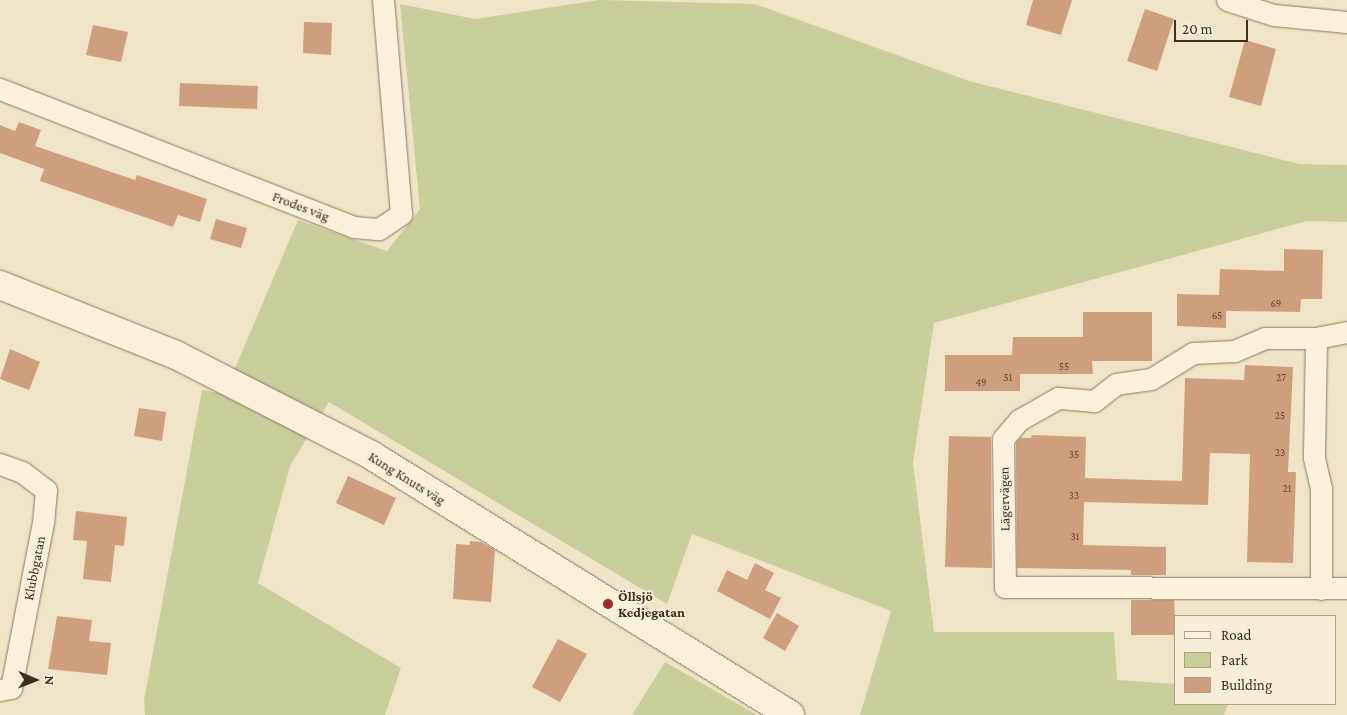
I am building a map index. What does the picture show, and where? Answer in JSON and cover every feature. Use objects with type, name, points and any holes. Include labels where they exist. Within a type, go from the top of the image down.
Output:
[{"type":"street","name":"Frodes väg","points":[[0,89],[354,227],[379,229],[401,214],[383,0]]},
{"type":"street","points":[[1227,0],[1274,15],[1347,22]]},
{"type":"street","name":"Kung Knuts väg","points":[[0,285],[176,355],[370,454],[790,715]]},
{"type":"street","name":"Lägervägen","points":[[1347,332],[1316,338],[1265,338],[1234,350],[1193,354],[1151,379],[1116,384],[1094,401],[1058,398],[1020,420],[1003,439],[1005,587],[1347,588]]},
{"type":"street","points":[[1316,338],[1314,458],[1321,488],[1321,588]]},
{"type":"street","name":"Klubbgatan","points":[[0,464],[22,472],[46,490],[43,522],[11,688],[0,690]]},
{"type":"green space","points":[[599,0],[755,4],[969,81],[1299,164],[1347,165],[1347,222],[1307,221],[934,323],[913,463],[934,632],[1114,632],[1117,680],[1174,684],[1174,705],[1228,705],[1224,715],[860,715],[891,611],[692,534],[667,604],[329,402],[290,466],[258,583],[401,668],[385,715],[145,715],[144,700],[202,390],[224,394],[298,220],[387,251],[420,209],[400,4],[475,19]]},
{"type":"green space","points":[[665,662],[757,715],[632,715]]},
{"type":"building","points":[[1033,0],[1072,0],[1061,35],[1026,25]]},
{"type":"building","points":[[1145,9],[1174,19],[1157,71],[1127,61]]},
{"type":"building","points":[[304,22],[332,23],[331,55],[303,53]]},
{"type":"building","points":[[93,25],[128,32],[121,62],[86,55]]},
{"type":"building","points":[[1245,40],[1276,49],[1261,106],[1229,97]]},
{"type":"building","points":[[180,83],[258,86],[257,109],[179,106]]},
{"type":"building","points":[[19,122],[41,130],[35,146],[135,180],[137,175],[207,199],[200,222],[178,215],[173,227],[40,181],[44,169],[0,153],[0,125],[15,131]]},
{"type":"building","points":[[216,219],[247,228],[241,248],[210,239]]},
{"type":"building","points":[[1284,249],[1323,250],[1322,299],[1301,299],[1300,312],[1226,311],[1226,328],[1177,326],[1177,294],[1219,295],[1220,269],[1284,271]]},
{"type":"building","points":[[1083,312],[1152,312],[1152,361],[1092,361],[1093,374],[1020,374],[1020,391],[945,391],[945,355],[1012,355],[1013,337],[1083,337]]},
{"type":"building","points":[[10,349],[40,362],[29,390],[0,379]]},
{"type":"building","points":[[1245,365],[1293,367],[1288,472],[1296,472],[1293,563],[1247,562],[1250,454],[1210,453],[1208,505],[1084,502],[1083,545],[1166,547],[1166,575],[1131,575],[1131,570],[1017,568],[1016,443],[1020,438],[1031,438],[1032,435],[1086,437],[1085,478],[1182,481],[1185,378],[1244,380]]},
{"type":"building","points":[[139,408],[166,412],[162,441],[134,436]]},
{"type":"building","points":[[949,436],[991,437],[992,568],[945,567]]},
{"type":"building","points":[[348,476],[396,498],[384,525],[336,503]]},
{"type":"building","points":[[76,511],[127,517],[124,546],[115,545],[111,582],[83,579],[87,541],[73,540]]},
{"type":"building","points":[[470,541],[481,542],[495,550],[491,602],[453,599],[456,544],[470,545]]},
{"type":"building","points":[[755,563],[774,573],[765,590],[781,598],[770,619],[717,591],[727,570],[747,580]]},
{"type":"building","points":[[1131,600],[1174,600],[1174,635],[1131,635]]},
{"type":"building","points":[[777,613],[799,626],[785,651],[763,638]]},
{"type":"building","points":[[57,616],[92,620],[89,641],[111,643],[107,675],[48,669]]},
{"type":"building","points":[[558,639],[587,654],[560,702],[532,687]]},
{"type":"place","name":"Öllsjö Kedjegatan","points":[[608,604]]}]
